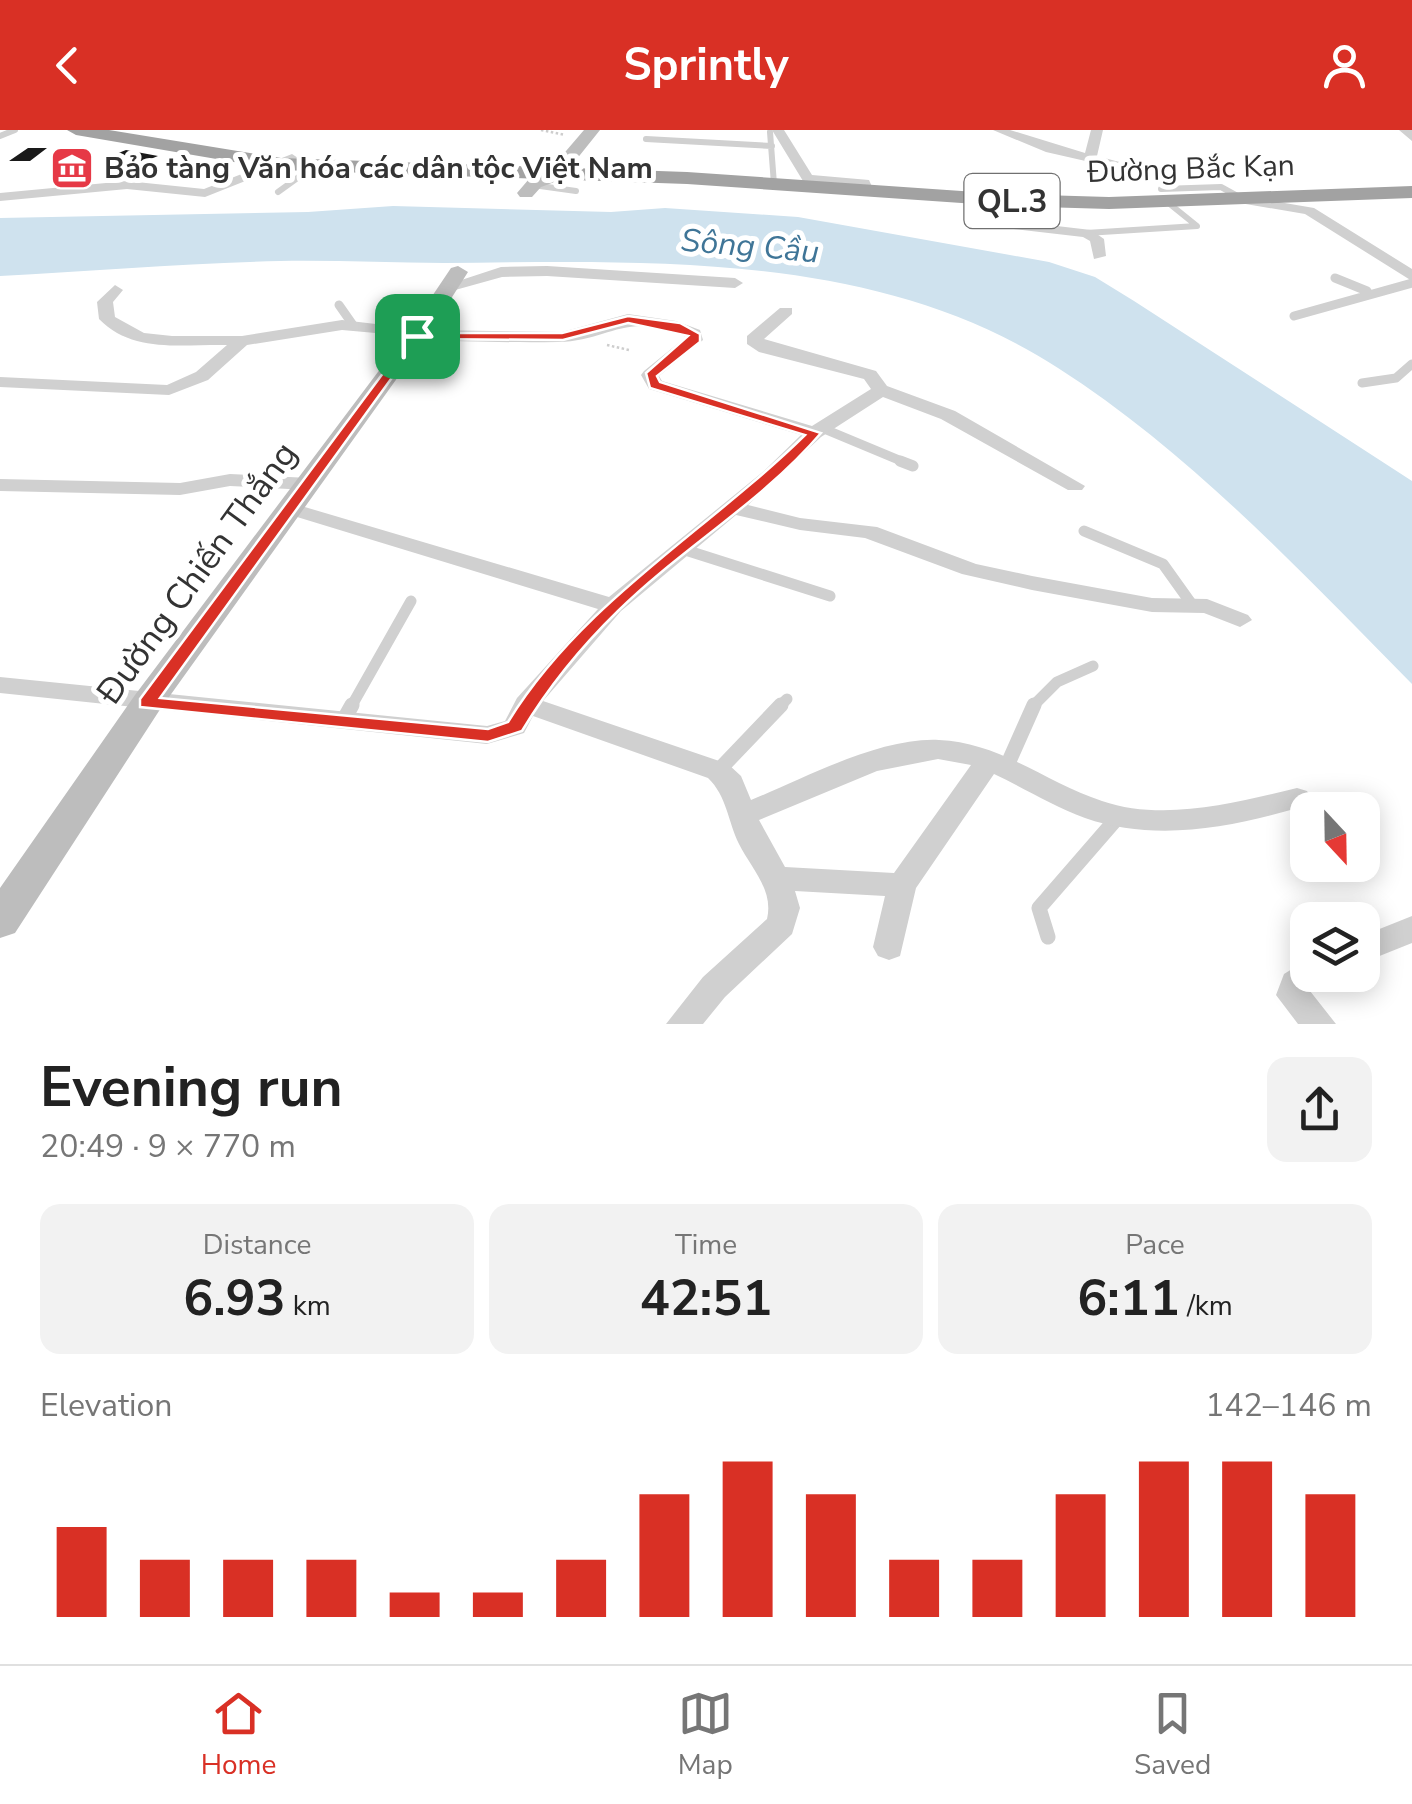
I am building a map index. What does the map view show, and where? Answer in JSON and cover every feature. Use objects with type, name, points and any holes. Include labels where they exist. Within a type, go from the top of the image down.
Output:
[{"type":"highway","name":"Đường Bắc Kạn","points":[[76,130],[287,161],[540,178]]},
{"type":"highway","name":"Đường Bắc Kạn","points":[[115,130],[314,166],[540,178],[612,175],[973,198],[1237,198],[1412,192]]},
{"type":"main road","points":[[540,178],[592,130]]},
{"type":"main road","points":[[540,178],[572,133]]},
{"type":"main road","name":"Đường Chiến Thắng","points":[[0,921],[147,703],[418,334],[453,279]]},
{"type":"street","points":[[1000,130],[1025,142],[1147,171]]},
{"type":"street","points":[[1090,158],[1098,130]]},
{"type":"street","points":[[774,131],[808,178],[864,183],[867,191]]},
{"type":"street","points":[[0,197],[127,185],[205,194],[287,161]]},
{"type":"street","points":[[973,198],[971,217],[976,221],[1086,233],[1097,239],[1098,256]]},
{"type":"street","points":[[1237,198],[1309,212],[1412,276]]},
{"type":"street","points":[[453,279],[546,271],[734,283]]},
{"type":"street","points":[[115,290],[105,302],[108,319],[135,335],[170,344],[242,341],[353,325],[418,334],[563,337],[628,319],[676,326],[694,334],[696,340],[650,376],[655,385],[818,431]]},
{"type":"street","points":[[786,310],[754,340],[764,348],[870,375],[880,390],[948,416],[1075,486]]},
{"type":"street","points":[[0,382],[178,389],[202,376],[242,341]]},
{"type":"street","points":[[0,685],[488,735],[515,726],[526,704],[613,606],[818,431],[880,390]]},
{"type":"street","points":[[0,485],[180,488],[230,480],[300,496],[613,606]]},
{"type":"street","points":[[732,507],[800,524],[869,532],[970,568],[1032,583],[1152,605],[1207,606],[1240,620]]},
{"type":"street","points":[[526,704],[718,771],[730,782],[752,841],[776,878],[785,908],[781,925],[714,988],[683,1024]]},
{"type":"street","points":[[744,815],[904,753],[936,749],[997,764],[1118,817],[1210,817],[1290,800]]},
{"type":"street","points":[[889,947],[902,885],[997,764]]},
{"type":"street","points":[[776,878],[902,885]]},
{"type":"street","points":[[1380,942],[1412,929]]},
{"type":"street","points":[[1293,992],[1319,1024]]},
{"type":"lane","points":[[0,136],[15,130]]},
{"type":"lane","points":[[774,131],[774,184]]},
{"type":"lane","points":[[646,139],[772,146]]},
{"type":"lane","points":[[278,192],[314,166]]},
{"type":"lane","points":[[540,178],[576,191]]},
{"type":"lane","points":[[1086,233],[1197,226],[1164,195]]},
{"type":"lane","points":[[1335,278],[1367,291]]},
{"type":"lane","points":[[1294,316],[1345,304],[1367,291],[1412,283]]},
{"type":"lane","points":[[339,306],[353,325]]},
{"type":"lane","points":[[1362,383],[1396,378],[1412,364]]},
{"type":"lane","points":[[818,431],[913,466]]},
{"type":"lane","points":[[1084,532],[1164,564],[1193,606]]},
{"type":"lane","points":[[679,548],[830,596]]},
{"type":"lane","points":[[343,722],[411,601]]},
{"type":"lane","points":[[997,764],[1030,706],[1045,688],[1093,666]]},
{"type":"lane","points":[[718,771],[788,699]]},
{"type":"lane","points":[[1048,937],[1039,908],[1118,817]]},
{"type":"path","points":[[541,130],[572,133]]},
{"type":"water","name":"Sông Cầu","points":[[393,206],[611,212],[665,208],[798,217],[1049,262],[1095,277],[1412,481],[1412,684],[1243,516],[1154,438],[1058,368],[988,330],[915,302],[839,283],[681,264],[280,261],[0,276],[0,218],[308,212]]},
{"type":"building","points":[[28,148],[47,148],[30,161],[9,161]]},
{"type":"building","points":[[126,150],[158,156],[128,168],[118,166],[139,158],[116,154]]},
{"type":"place","name":"Bảo tàng Văn hóa các dân tộc Việt Nam","points":[[72,168]]},
{"type":"route","points":[[628,319],[676,326],[694,334],[696,340],[650,376],[655,385],[814,433],[772,475],[613,606],[544,679],[515,726],[506,732],[488,735],[147,703],[309,484],[417,336],[474,338],[523,333],[563,337],[628,319]]}]
